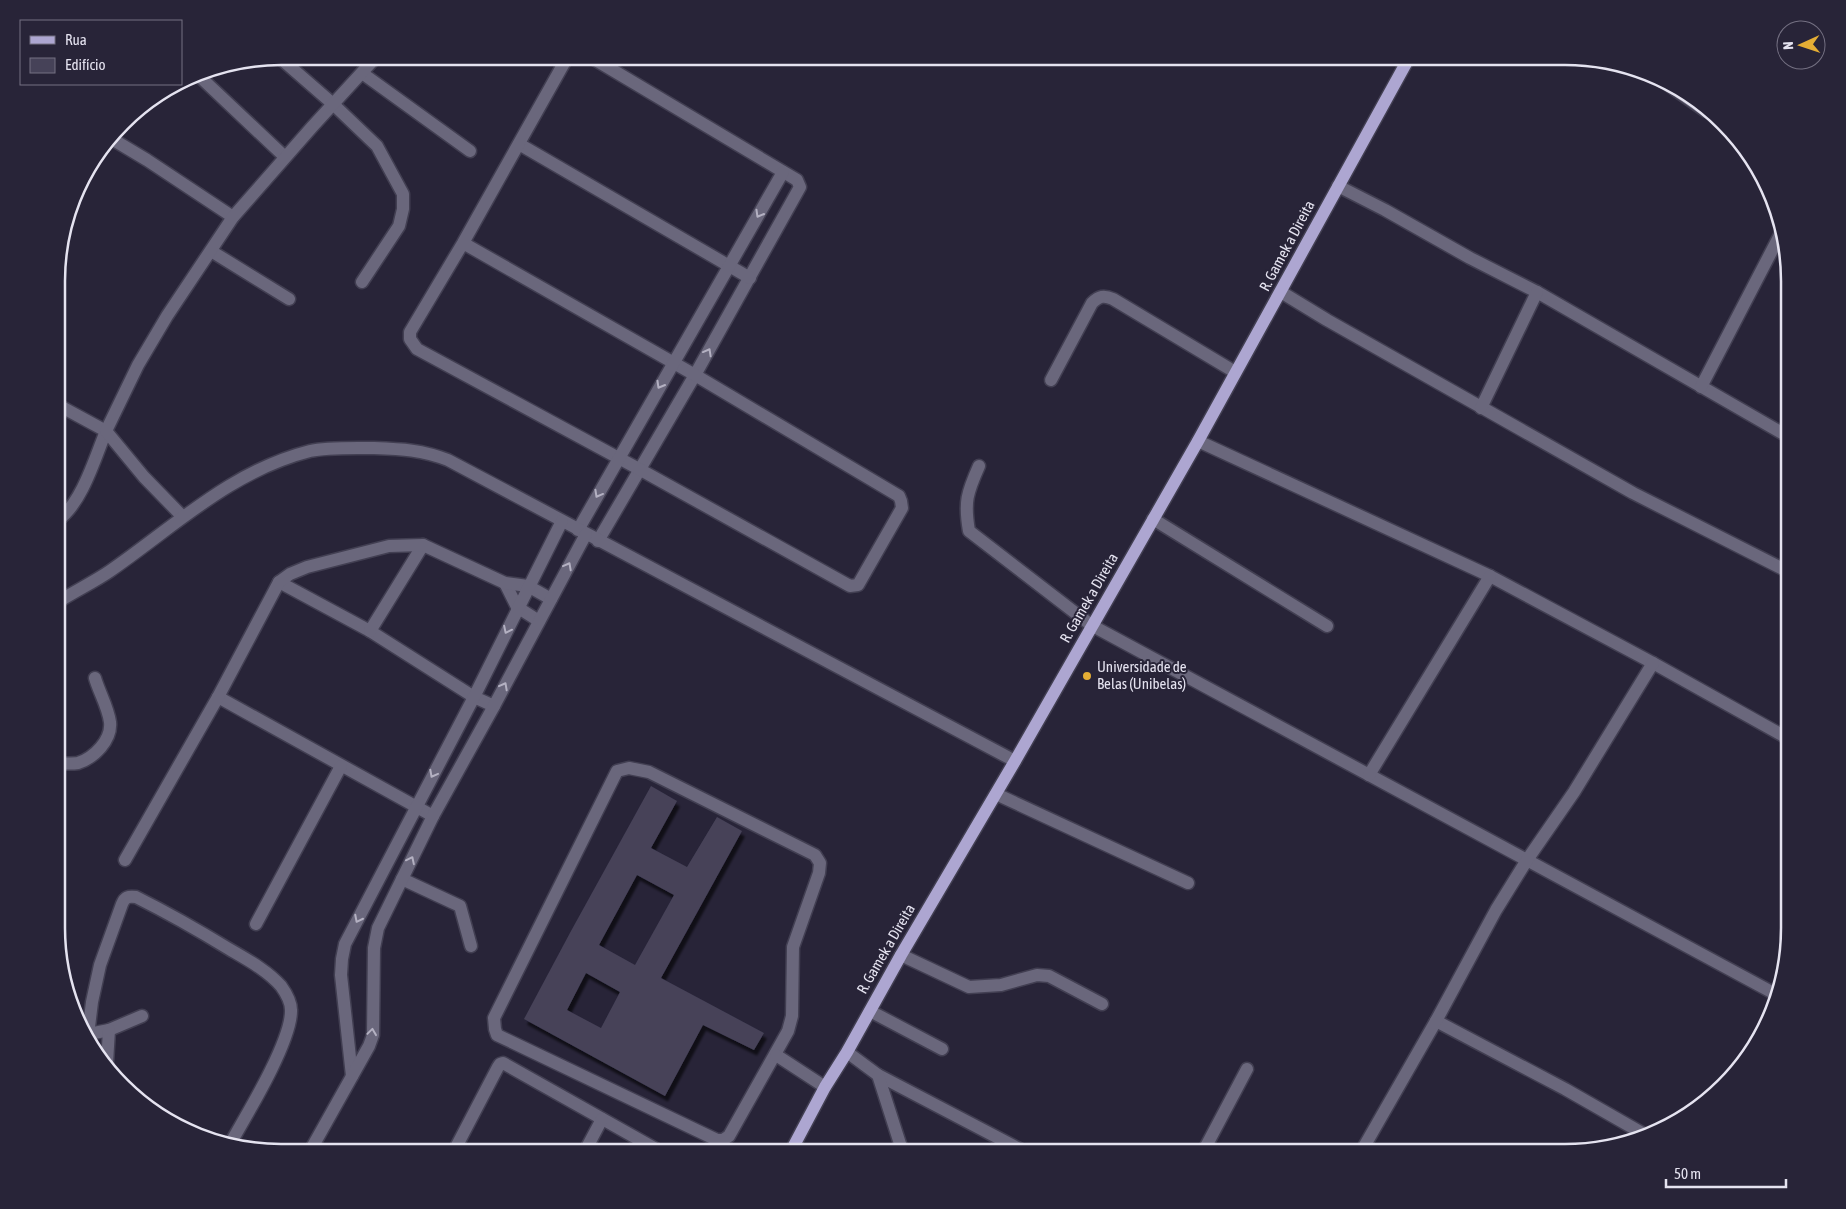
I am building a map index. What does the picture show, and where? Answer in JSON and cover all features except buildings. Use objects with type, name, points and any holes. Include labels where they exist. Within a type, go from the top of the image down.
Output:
[{"type":"main road","name":"R. Gamek a Direita","points":[[795,1144],[825,1086],[847,1052],[900,955],[996,794],[1198,441],[1405,65]]},
{"type":"street","points":[[288,65],[377,146],[403,194],[403,209],[399,226],[362,282]]},
{"type":"street","points":[[65,515],[80,492],[106,431],[138,365],[167,316],[233,217],[369,65]]},
{"type":"street","points":[[463,243],[673,362],[899,496],[902,508],[858,585],[850,586],[417,349],[413,344],[410,332],[463,243],[563,65]]},
{"type":"street","points":[[598,541],[750,278],[799,191],[800,183],[604,65]]},
{"type":"street","points":[[362,73],[470,151]]},
{"type":"street","points":[[203,79],[285,157]]},
{"type":"street","points":[[116,142],[233,217]]},
{"type":"street","points":[[519,144],[750,278]]},
{"type":"street","points":[[314,1144],[369,1046],[373,1035],[375,937],[402,879],[433,816],[551,599],[619,458],[783,172]]},
{"type":"street","points":[[1338,186],[1537,292],[1781,432]]},
{"type":"street","points":[[1701,387],[1777,240]]},
{"type":"street","points":[[211,251],[289,299]]},
{"type":"street","points":[[1281,292],[1481,408],[1633,493],[1781,568]]},
{"type":"street","points":[[1481,408],[1537,292]]},
{"type":"street","points":[[1051,380],[1092,303],[1097,298],[1105,296],[1114,299],[1235,372]]},
{"type":"street","points":[[65,408],[106,431],[144,476],[182,516]]},
{"type":"street","points":[[1198,441],[1490,576],[1781,735]]},
{"type":"street","points":[[65,598],[110,572],[182,516],[210,497],[268,466],[312,451],[361,448],[408,449],[429,452],[448,460],[1015,761]]},
{"type":"street","points":[[979,466],[968,491],[966,510],[969,531],[1092,625],[1772,992]]},
{"type":"street","points":[[1153,519],[1327,626]]},
{"type":"street","points":[[352,1076],[341,975],[345,944],[562,522]]},
{"type":"street","points":[[125,860],[218,697],[279,582],[290,574],[307,567],[388,546],[423,545],[504,583],[528,586],[551,599]]},
{"type":"street","points":[[370,631],[423,545]]},
{"type":"street","points":[[1369,776],[1490,576]]},
{"type":"street","points":[[279,582],[370,631],[474,696],[494,706]]},
{"type":"street","points":[[504,583],[517,608],[538,621]]},
{"type":"street","points":[[1366,1144],[1436,1021],[1496,910],[1527,860],[1574,792],[1653,664]]},
{"type":"street","points":[[65,764],[78,763],[96,751],[107,738],[110,725],[109,716],[95,678]]},
{"type":"street","points":[[218,697],[433,816]]},
{"type":"street","points":[[256,924],[341,766]]},
{"type":"street","points":[[629,768],[649,772],[815,855],[820,863],[819,873],[794,947],[792,1016],[788,1031],[776,1055],[729,1136],[723,1140],[717,1140],[498,1034],[495,1029],[494,1018],[617,771],[629,768]]},
{"type":"street","points":[[996,794],[1188,883]]},
{"type":"street","points":[[402,879],[460,906],[471,946]]},
{"type":"street","points":[[88,1025],[100,965],[122,904],[125,898],[129,896],[136,897],[177,917],[257,966],[281,986],[290,1000],[291,1012],[288,1028],[280,1048],[255,1100],[233,1139]]},
{"type":"street","points":[[900,955],[969,987],[1000,985],[1037,976],[1049,976],[1102,1004]]},
{"type":"street","points":[[870,1010],[942,1049]]},
{"type":"street","points":[[93,1034],[109,1030],[142,1016]]},
{"type":"street","points":[[1436,1021],[1639,1131]]},
{"type":"street","points":[[108,1058],[109,1030]]},
{"type":"street","points":[[847,1052],[878,1075],[1010,1144]]},
{"type":"street","points":[[776,1055],[825,1086]]},
{"type":"street","points":[[458,1144],[500,1064],[506,1064],[647,1144]]},
{"type":"street","points":[[1208,1144],[1247,1069]]},
{"type":"street","points":[[878,1075],[900,1144]]},
{"type":"street","points":[[589,1144],[602,1119]]},
{"type":"place","name":"Universidade de Belas (Unibelas)","points":[[1087,676]]}]
